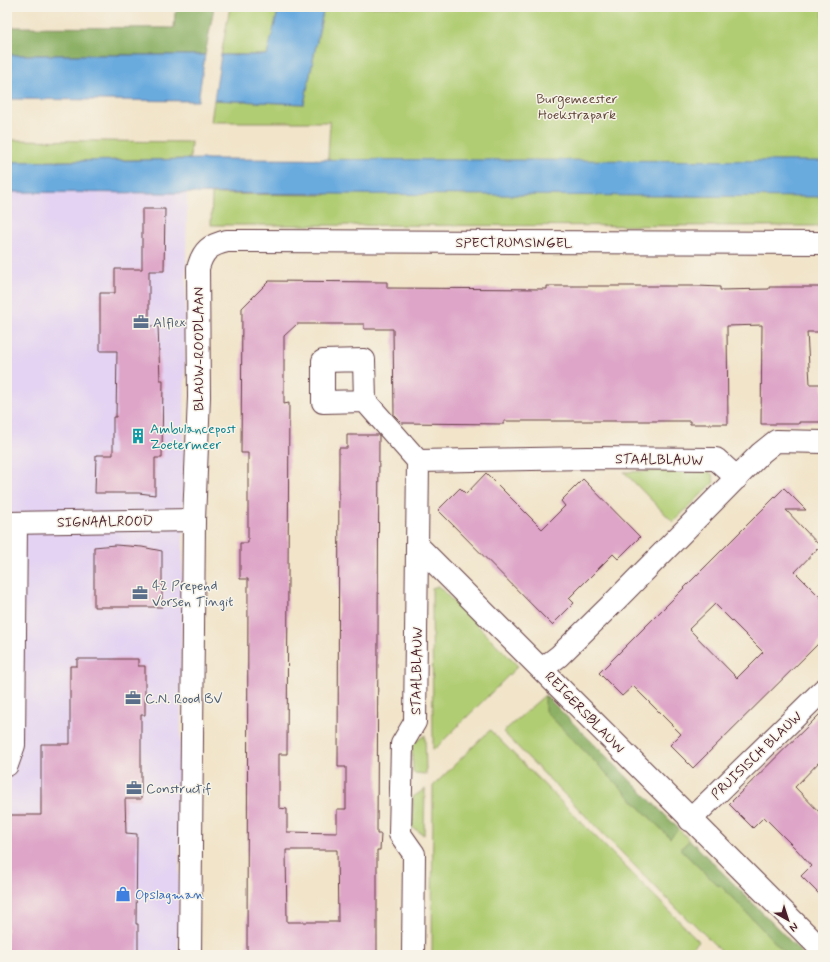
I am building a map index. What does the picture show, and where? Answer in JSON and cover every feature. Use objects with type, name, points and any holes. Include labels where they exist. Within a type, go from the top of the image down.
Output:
[{"type":"street","name":"SPECTRUMSINGEL","points":[[207,250],[214,244],[227,241],[823,243]]},
{"type":"street","name":"BLAUW-ROODLAAN","points":[[190,955],[194,520],[199,397],[198,268],[200,258],[207,250]]},
{"type":"street","points":[[365,401],[418,461]]},
{"type":"street","name":"REIGERSBLAUW","points":[[822,947],[690,820],[542,669],[559,656],[616,600],[761,453],[776,441],[823,442]]},
{"type":"street","name":"STAALBLAUW","points":[[413,955],[414,854],[400,834],[402,744],[415,722],[418,461],[587,458],[716,459],[737,478]]},
{"type":"street","name":"SIGNAALROOD","points":[[7,765],[14,744],[12,523],[194,520]]},
{"type":"street","points":[[418,546],[542,669]]},
{"type":"street","name":"PRUISISCH BLAUW","points":[[690,820],[823,690]]},
{"type":"shaded area","points":[[7,192],[187,193],[178,955],[7,955]]},
{"type":"green space","points":[[181,7],[214,7],[205,55],[7,55],[7,27],[174,28],[175,13]]},
{"type":"green space","points":[[230,7],[279,7],[268,55],[221,55]]},
{"type":"green space","name":"Burgemeester Hoekstrapark","points":[[324,7],[823,7],[823,226],[211,225],[212,194],[326,195],[330,122],[211,122],[214,100],[304,104]]},
{"type":"green space","points":[[7,140],[191,142],[190,159],[7,162]]},
{"type":"green space","points":[[703,469],[712,474],[714,482],[673,522],[624,472]]},
{"type":"green space","points":[[438,586],[518,666],[433,751],[432,588]]},
{"type":"green space","points":[[545,695],[804,955],[725,955],[691,921],[690,922],[503,732]]},
{"type":"green space","points":[[545,695],[679,829],[670,838],[545,711]]},
{"type":"green space","points":[[490,730],[699,941],[685,955],[432,955],[433,786]]},
{"type":"green space","points":[[425,735],[426,774],[413,773],[412,744]]},
{"type":"green space","points":[[425,789],[424,835],[412,827],[413,797]]},
{"type":"green space","points":[[690,840],[804,955],[787,955],[721,886],[717,885],[680,849]]},
{"type":"water","points":[[279,7],[324,7],[304,104],[214,100],[221,55],[267,55]]},
{"type":"water","points":[[7,55],[205,55],[198,101],[7,99]]},
{"type":"water","points":[[208,159],[823,161],[823,197],[7,192],[7,162]]},
{"type":"building","points":[[142,209],[165,209],[164,271],[149,271],[149,326],[158,326],[160,380],[163,380],[162,458],[155,458],[155,495],[139,493],[95,493],[96,455],[113,455],[113,417],[116,417],[117,351],[100,351],[100,293],[115,293],[115,269],[142,269]]},
{"type":"building","points":[[269,281],[387,282],[387,288],[547,289],[547,286],[698,286],[720,287],[720,290],[769,289],[769,287],[823,287],[823,332],[807,332],[810,384],[823,384],[823,422],[799,422],[799,424],[761,424],[762,325],[727,326],[728,424],[690,424],[690,421],[504,421],[504,424],[402,423],[394,415],[393,329],[364,329],[364,324],[297,324],[284,336],[284,404],[289,403],[287,754],[279,754],[279,808],[287,809],[287,832],[337,833],[337,809],[346,809],[346,767],[338,767],[339,448],[347,448],[347,435],[379,435],[377,834],[381,834],[380,850],[377,850],[377,955],[247,955],[248,579],[240,579],[240,543],[248,543],[248,453],[241,453],[242,308]],"holes":[[[286,850],[337,850],[338,922],[287,922]]]},
{"type":"building","points":[[486,473],[542,529],[565,506],[561,501],[583,479],[640,537],[618,559],[613,554],[569,598],[574,603],[552,625],[438,510],[460,488],[466,494]]},
{"type":"building","points":[[784,488],[806,510],[786,510],[820,546],[795,572],[823,600],[823,639],[693,768],[670,745],[681,734],[633,686],[622,696],[599,673]],"holes":[[[715,604],[763,652],[737,678],[689,629]]]},
{"type":"building","points":[[115,545],[142,547],[162,551],[162,607],[94,607],[94,547]]},
{"type":"building","points":[[77,659],[138,659],[138,666],[145,666],[145,715],[141,715],[141,799],[125,799],[126,833],[137,834],[136,924],[138,924],[138,955],[7,955],[7,815],[41,815],[41,744],[70,744],[70,666],[77,666]]},
{"type":"building","points":[[823,711],[823,758],[795,787],[823,816],[823,898],[801,876],[811,866],[764,817],[753,828],[729,804]]},
{"type":"place","name":"Alflex","points":[[141,322]]},
{"type":"place","name":"Ambulancepost Zoetermeer","points":[[138,436]]},
{"type":"place","name":"42 Prepend Vorsen Tingit","points":[[140,593]]},
{"type":"place","name":"C.N. Rood BV","points":[[133,698]]},
{"type":"place","name":"Constructif","points":[[134,788]]},
{"type":"place","name":"Opslagman","points":[[123,894]]}]
